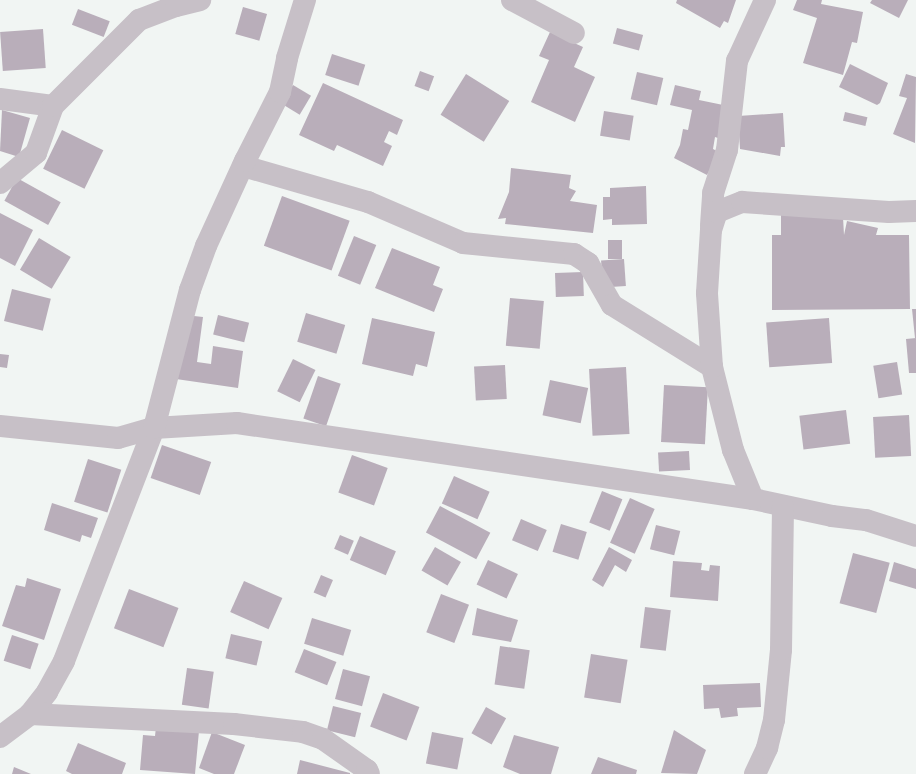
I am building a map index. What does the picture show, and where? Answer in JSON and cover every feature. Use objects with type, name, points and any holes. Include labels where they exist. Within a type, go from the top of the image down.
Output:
[{"type":"street","points":[[0,183],[36,153],[53,106],[139,20],[176,6],[200,0]]},
{"type":"street","points":[[0,737],[30,714],[47,692],[64,661],[154,428],[190,290],[206,246],[280,92],[287,58],[305,0]]},
{"type":"street","points":[[512,0],[574,34]]},
{"type":"street","points":[[753,499],[733,450],[712,366],[707,293],[713,193],[727,150],[737,61],[765,0]]},
{"type":"street","points":[[0,98],[53,106]]},
{"type":"street","points":[[243,166],[368,202],[463,243],[574,254],[588,263],[612,305],[712,366]]},
{"type":"street","points":[[711,230],[717,212],[742,202],[889,212],[916,211]]},
{"type":"street","points":[[0,426],[118,438],[154,428],[237,423],[753,499],[866,520],[916,536]]},
{"type":"street","points":[[755,774],[767,748],[774,720],[781,650],[783,506]]},
{"type":"street","points":[[30,714],[234,724],[303,732],[323,739],[367,770],[368,774]]},
{"type":"building","points":[[677,0],[736,0],[728,23],[724,21],[720,28],[676,3]]},
{"type":"building","points":[[797,0],[822,0],[821,4],[863,12],[857,43],[852,42],[843,75],[803,63],[817,18],[793,10]]},
{"type":"building","points":[[872,0],[908,0],[899,18],[870,3]]},
{"type":"building","points":[[243,7],[267,14],[259,41],[235,34]]},
{"type":"building","points":[[78,9],[110,21],[104,37],[72,25]]},
{"type":"building","points":[[617,28],[643,35],[639,50],[613,43]]},
{"type":"building","points":[[43,29],[46,68],[3,71],[0,32]]},
{"type":"building","points":[[550,32],[583,47],[574,67],[595,77],[575,122],[531,102],[549,60],[539,56]]},
{"type":"building","points":[[332,54],[365,65],[358,86],[325,75]]},
{"type":"building","points":[[850,64],[888,83],[880,103],[877,105],[839,87]]},
{"type":"building","points":[[420,71],[434,76],[429,91],[415,86]]},
{"type":"building","points":[[637,72],[663,78],[657,105],[631,99]]},
{"type":"building","points":[[466,74],[509,101],[484,142],[441,115]]},
{"type":"building","points":[[906,74],[916,77],[915,143],[893,134],[907,98],[899,96]]},
{"type":"building","points":[[323,83],[403,120],[397,135],[389,131],[384,142],[392,146],[383,166],[337,145],[334,151],[299,135]]},
{"type":"building","points":[[293,85],[311,96],[300,115],[282,104]]},
{"type":"building","points":[[675,85],[701,91],[699,100],[728,106],[721,139],[715,137],[713,149],[719,152],[707,175],[674,158],[680,145],[683,129],[688,130],[692,110],[670,105]]},
{"type":"building","points":[[2,110],[30,118],[19,157],[0,151]]},
{"type":"building","points":[[604,111],[634,116],[630,140],[600,136]]},
{"type":"building","points":[[845,112],[867,117],[865,126],[843,121]]},
{"type":"building","points":[[783,113],[785,147],[781,147],[780,156],[740,149],[738,116]]},
{"type":"building","points":[[62,130],[103,150],[84,189],[43,169]]},
{"type":"building","points":[[511,168],[571,175],[569,188],[576,191],[570,201],[597,205],[593,233],[505,224],[506,218],[498,219],[509,192]]},
{"type":"building","points":[[17,178],[61,202],[48,225],[4,201]]},
{"type":"building","points":[[646,186],[647,224],[612,225],[612,219],[603,220],[603,197],[610,197],[610,188]]},
{"type":"building","points":[[282,196],[350,221],[332,270],[264,246]]},
{"type":"building","points":[[781,212],[843,217],[844,235],[847,221],[878,228],[876,235],[909,235],[910,309],[772,310],[772,235],[781,235]]},
{"type":"building","points":[[0,213],[33,230],[15,266],[0,258]]},
{"type":"building","points":[[354,236],[376,245],[360,285],[338,276]]},
{"type":"building","points":[[39,238],[71,257],[52,289],[20,270]]},
{"type":"building","points":[[608,240],[622,240],[622,259],[608,259]]},
{"type":"building","points":[[392,248],[440,267],[433,285],[443,289],[434,312],[375,288]]},
{"type":"building","points":[[624,259],[626,286],[603,288],[601,261]]},
{"type":"building","points":[[583,272],[584,296],[556,297],[555,273]]},
{"type":"building","points":[[12,289],[51,299],[43,331],[4,321]]},
{"type":"building","points":[[510,298],[544,301],[540,349],[506,346]]},
{"type":"building","points":[[912,309],[916,309],[916,338],[915,338]]},
{"type":"building","points":[[306,313],[345,325],[336,354],[297,342]]},
{"type":"building","points":[[185,315],[203,317],[197,362],[211,364],[213,346],[243,351],[238,388],[176,379]]},
{"type":"building","points":[[218,315],[249,323],[244,342],[213,334]]},
{"type":"building","points":[[372,318],[435,332],[427,367],[416,364],[413,376],[362,364]]},
{"type":"building","points":[[829,318],[832,363],[769,367],[766,322]]},
{"type":"building","points":[[916,338],[916,373],[909,373],[906,339]]},
{"type":"building","points":[[0,354],[9,355],[7,368],[0,367]]},
{"type":"building","points":[[293,359],[315,370],[300,402],[277,391]]},
{"type":"building","points":[[897,362],[902,395],[878,398],[873,366]]},
{"type":"building","points":[[505,365],[507,399],[476,401],[474,367]]},
{"type":"building","points":[[626,367],[630,434],[593,436],[589,369]]},
{"type":"building","points":[[318,376],[341,384],[326,426],[303,419]]},
{"type":"building","points":[[550,380],[588,388],[581,423],[543,415]]},
{"type":"building","points":[[664,385],[708,387],[705,444],[661,442]]},
{"type":"building","points":[[846,410],[850,444],[803,449],[799,416]]},
{"type":"building","points":[[909,415],[911,456],[875,458],[873,417]]},
{"type":"building","points":[[162,445],[211,462],[200,495],[151,478]]},
{"type":"building","points":[[689,451],[690,470],[659,472],[658,453]]},
{"type":"building","points":[[352,455],[388,468],[374,506],[338,493]]},
{"type":"building","points":[[88,459],[121,470],[107,513],[74,502]]},
{"type":"building","points":[[454,476],[490,492],[477,519],[442,503]]},
{"type":"building","points":[[602,491],[622,499],[610,531],[589,523]]},
{"type":"building","points":[[630,498],[655,509],[635,554],[610,543]]},
{"type":"building","points":[[52,503],[98,518],[91,538],[82,535],[80,542],[44,530]]},
{"type":"building","points":[[440,506],[490,533],[476,559],[426,532]]},
{"type":"building","points":[[521,519],[547,530],[538,551],[512,540]]},
{"type":"building","points":[[561,524],[587,532],[578,560],[553,552]]},
{"type":"building","points":[[656,525],[680,531],[674,555],[650,549]]},
{"type":"building","points":[[340,535],[354,541],[348,555],[334,549]]},
{"type":"building","points":[[360,536],[396,551],[386,575],[350,560]]},
{"type":"building","points":[[435,547],[461,562],[447,585],[422,570]]},
{"type":"building","points":[[609,547],[632,560],[626,572],[615,565],[603,587],[592,580]]},
{"type":"building","points":[[853,553],[890,563],[876,613],[840,603]]},
{"type":"building","points":[[488,560],[518,574],[506,598],[477,584]]},
{"type":"building","points":[[673,561],[702,563],[701,570],[709,571],[710,565],[720,566],[718,601],[670,597]]},
{"type":"building","points":[[894,562],[916,569],[916,589],[889,581]]},
{"type":"building","points":[[321,575],[333,580],[326,598],[314,592]]},
{"type":"building","points":[[27,578],[61,589],[44,640],[2,626],[16,585],[25,587]]},
{"type":"building","points":[[244,581],[282,598],[269,629],[230,612]]},
{"type":"building","points":[[129,589],[178,608],[163,647],[114,628]]},
{"type":"building","points":[[441,594],[469,605],[454,643],[426,632]]},
{"type":"building","points":[[645,607],[671,610],[666,651],[640,648]]},
{"type":"building","points":[[477,608],[518,620],[511,642],[472,635]]},
{"type":"building","points":[[312,618],[351,630],[343,656],[304,644]]},
{"type":"building","points":[[231,634],[262,641],[257,666],[225,658]]},
{"type":"building","points":[[12,635],[39,644],[30,669],[4,661]]},
{"type":"building","points":[[500,646],[530,650],[524,689],[495,685]]},
{"type":"building","points":[[304,649],[336,662],[327,685],[295,672]]},
{"type":"building","points":[[591,654],[628,660],[621,703],[584,697]]},
{"type":"building","points":[[187,668],[214,672],[209,708],[182,705]]},
{"type":"building","points":[[343,669],[370,676],[362,706],[335,699]]},
{"type":"building","points":[[760,683],[761,707],[737,708],[738,716],[721,718],[719,708],[704,709],[703,685]]},
{"type":"building","points":[[383,693],[419,707],[407,741],[370,727]]},
{"type":"building","points":[[333,706],[361,713],[355,737],[327,730]]},
{"type":"building","points":[[486,707],[506,718],[492,744],[471,733]]},
{"type":"building","points":[[156,727],[199,731],[195,774],[140,770],[143,735],[155,736]]},
{"type":"building","points":[[674,730],[706,750],[697,774],[661,773]]},
{"type":"building","points":[[212,732],[245,745],[234,774],[214,774],[199,768]]},
{"type":"building","points":[[432,732],[463,738],[457,770],[426,763]]},
{"type":"building","points":[[514,735],[559,747],[551,774],[520,774],[503,767]]},
{"type":"building","points":[[78,743],[126,763],[122,774],[72,774],[66,771]]},
{"type":"building","points":[[598,757],[637,770],[636,774],[591,774]]},
{"type":"building","points":[[300,760],[350,773],[350,774],[297,774]]},
{"type":"building","points":[[14,767],[31,774],[12,774]]}]
